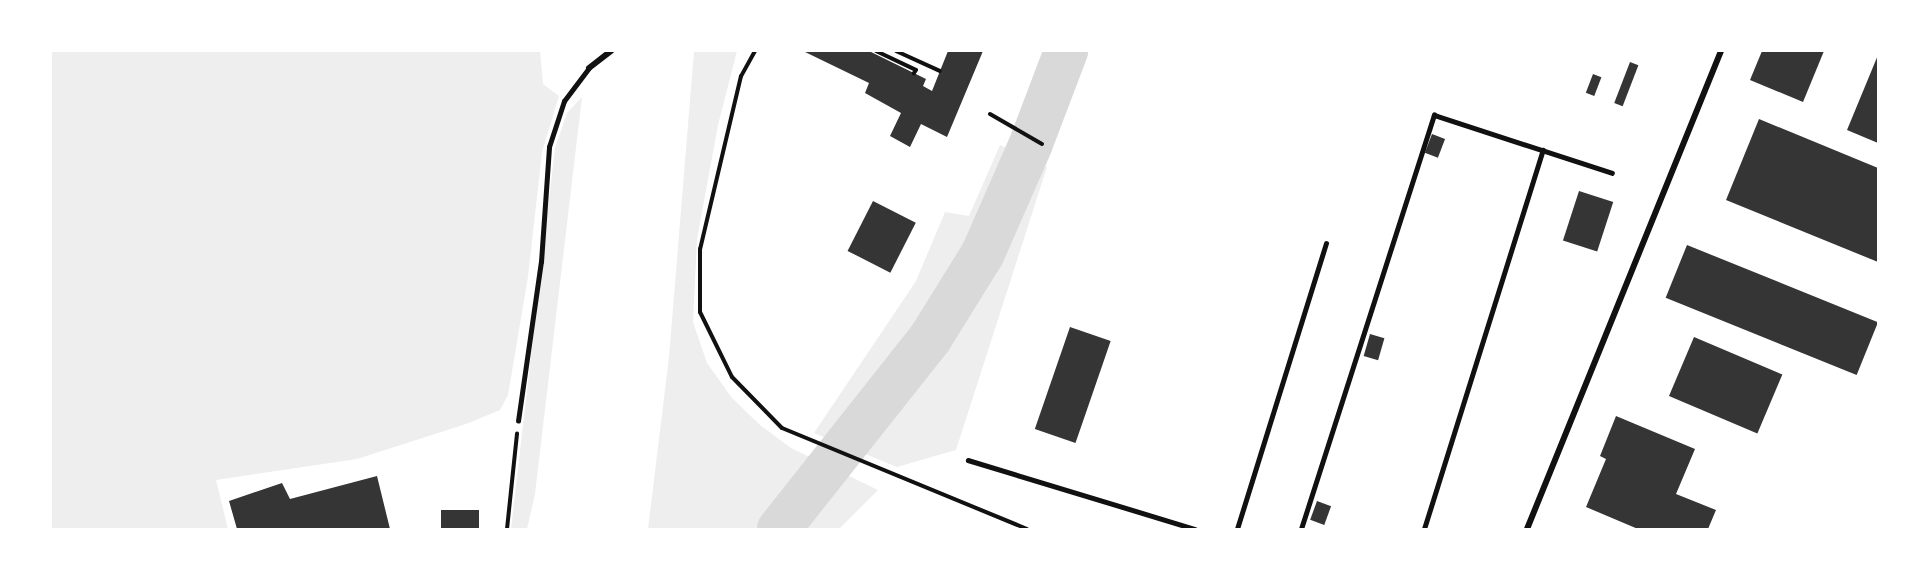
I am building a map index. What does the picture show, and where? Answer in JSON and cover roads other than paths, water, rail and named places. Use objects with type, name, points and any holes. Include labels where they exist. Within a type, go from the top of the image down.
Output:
[{"type":"street","points":[[589,68],[611,51]]},
{"type":"street","points":[[1527,529],[1721,51]]},
{"type":"lane","points":[[518,421],[541,262],[549,147],[564,101],[589,68]]},
{"type":"lane","points":[[1301,529],[1434,115],[1612,173]]},
{"type":"lane","points":[[1424,529],[1543,150]]},
{"type":"lane","points":[[1237,529],[1326,244]]},
{"type":"lane","points":[[968,460],[1195,529]]},
{"type":"waterway","points":[[779,529],[931,337],[983,253],[1030,146],[1066,51]]}]
